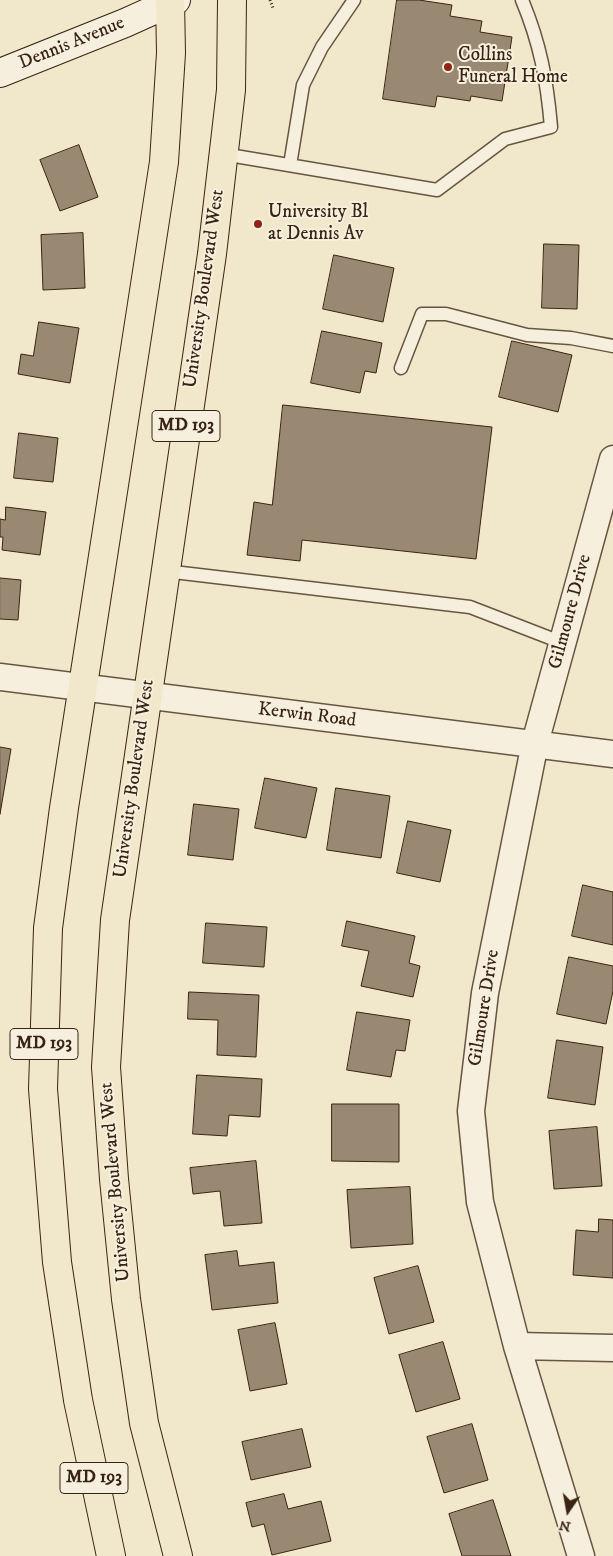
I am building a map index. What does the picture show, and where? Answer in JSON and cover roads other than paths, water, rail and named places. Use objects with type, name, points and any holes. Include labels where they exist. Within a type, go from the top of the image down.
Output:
[{"type":"main road","name":"MD 193","points":[[110,1556],[78,1400],[57,1262],[43,1089],[48,928],[164,162],[171,53],[172,0]]},
{"type":"main road","name":"University Boulevard West","points":[[178,1556],[143,1413],[124,1281],[106,1067],[115,920],[212,254],[231,90],[232,0]]},
{"type":"street","name":"Dennis Avenue","points":[[0,73],[125,23],[172,0]]},
{"type":"street","name":"Gilmoure Drive","points":[[581,1556],[517,1346],[480,1202],[471,1111],[485,993],[535,743],[613,459]]},
{"type":"street","name":"Kerwin Road","points":[[0,677],[146,697],[613,754]]},
{"type":"street","points":[[517,1346],[613,1348]]},
{"type":"lane","points":[[290,165],[303,84],[322,47],[354,0]]},
{"type":"lane","points":[[223,154],[437,190],[504,139],[551,127],[547,82],[535,32],[522,0]]},
{"type":"lane","points":[[401,368],[422,314],[446,314],[527,335],[571,338],[613,346]]},
{"type":"lane","points":[[165,571],[470,607],[563,643]]},
{"type":"place","name":"Collins Funeral Home","points":[[448,67]]},
{"type":"place","name":"University Bl at Dennis Av","points":[[258,224]]}]
